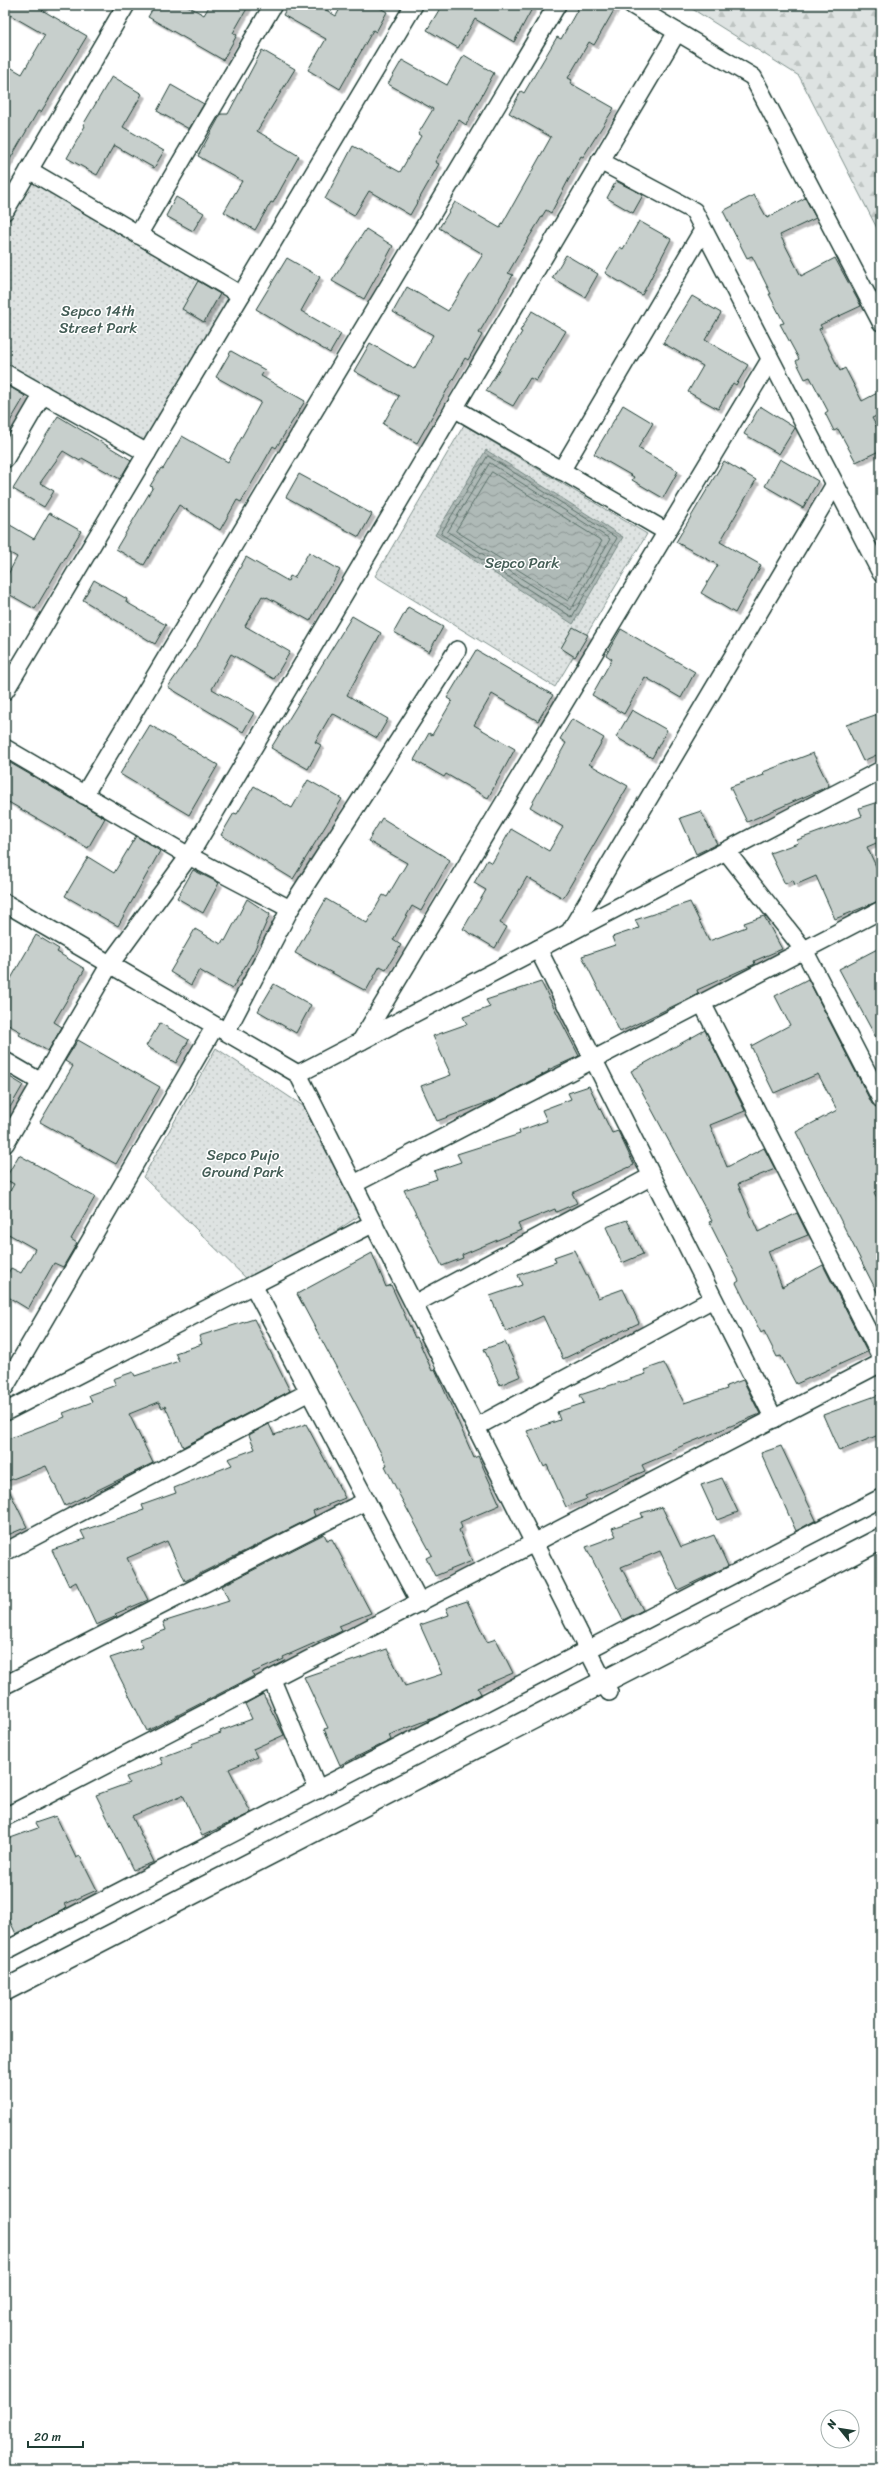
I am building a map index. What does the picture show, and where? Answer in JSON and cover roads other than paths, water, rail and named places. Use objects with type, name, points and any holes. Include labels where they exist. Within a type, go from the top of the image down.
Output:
[{"type":"street","points":[[5,211],[126,5]]},
{"type":"street","points":[[138,235],[273,5]]},
{"type":"street","points":[[5,691],[414,5]]},
{"type":"street","points":[[84,795],[557,5]]},
{"type":"street","points":[[632,5],[754,77],[881,322]]},
{"type":"street","points":[[5,1144],[110,964],[188,856],[677,32]]},
{"type":"street","points":[[600,161],[694,211],[881,573]]},
{"type":"street","points":[[29,170],[241,295]]},
{"type":"street","points":[[561,471],[703,230]]},
{"type":"street","points":[[361,1041],[770,360]]},
{"type":"street","points":[[5,373],[147,453]]},
{"type":"street","points":[[5,459],[43,394]]},
{"type":"street","points":[[454,408],[666,532]]},
{"type":"street","points":[[569,933],[835,484]]},
{"type":"street","points":[[5,1387],[221,1029],[290,909],[457,650]]},
{"type":"street","points":[[5,748],[188,856],[290,909]]},
{"type":"street","points":[[298,1074],[881,770]]},
{"type":"street","points":[[726,851],[804,950],[881,1099]]},
{"type":"street","points":[[5,903],[298,1074],[606,1687]]},
{"type":"street","points":[[354,1184],[881,910]]},
{"type":"street","points":[[538,949],[774,1420]]},
{"type":"street","points":[[702,1003],[881,1357]]},
{"type":"street","points":[[5,1061],[41,1082]]},
{"type":"street","points":[[414,1304],[652,1176]]},
{"type":"street","points":[[5,1412],[374,1223]]},
{"type":"street","points":[[253,1285],[420,1603]]},
{"type":"street","points":[[476,1427],[713,1299]]},
{"type":"street","points":[[5,1818],[774,1420],[881,1363]]},
{"type":"street","points":[[5,1552],[309,1392]]},
{"type":"street","points":[[5,1951],[881,1498]]},
{"type":"street","points":[[5,1685],[366,1501]]},
{"type":"street","points":[[5,2004],[606,1687],[881,1539]]},
{"type":"street","points":[[5,1990],[606,1687],[881,1553]]},
{"type":"street","points":[[272,1680],[318,1790]]},
{"type":"water","points":[[486,450],[623,537],[573,624],[435,535]]},
{"type":"park label","name":"Sepco 14th Street Park","points":[[98,320]]},
{"type":"park label","name":"Sepco Park","points":[[522,563]]},
{"type":"park label","name":"Sepco Pujo Ground Park","points":[[243,1164]]}]
